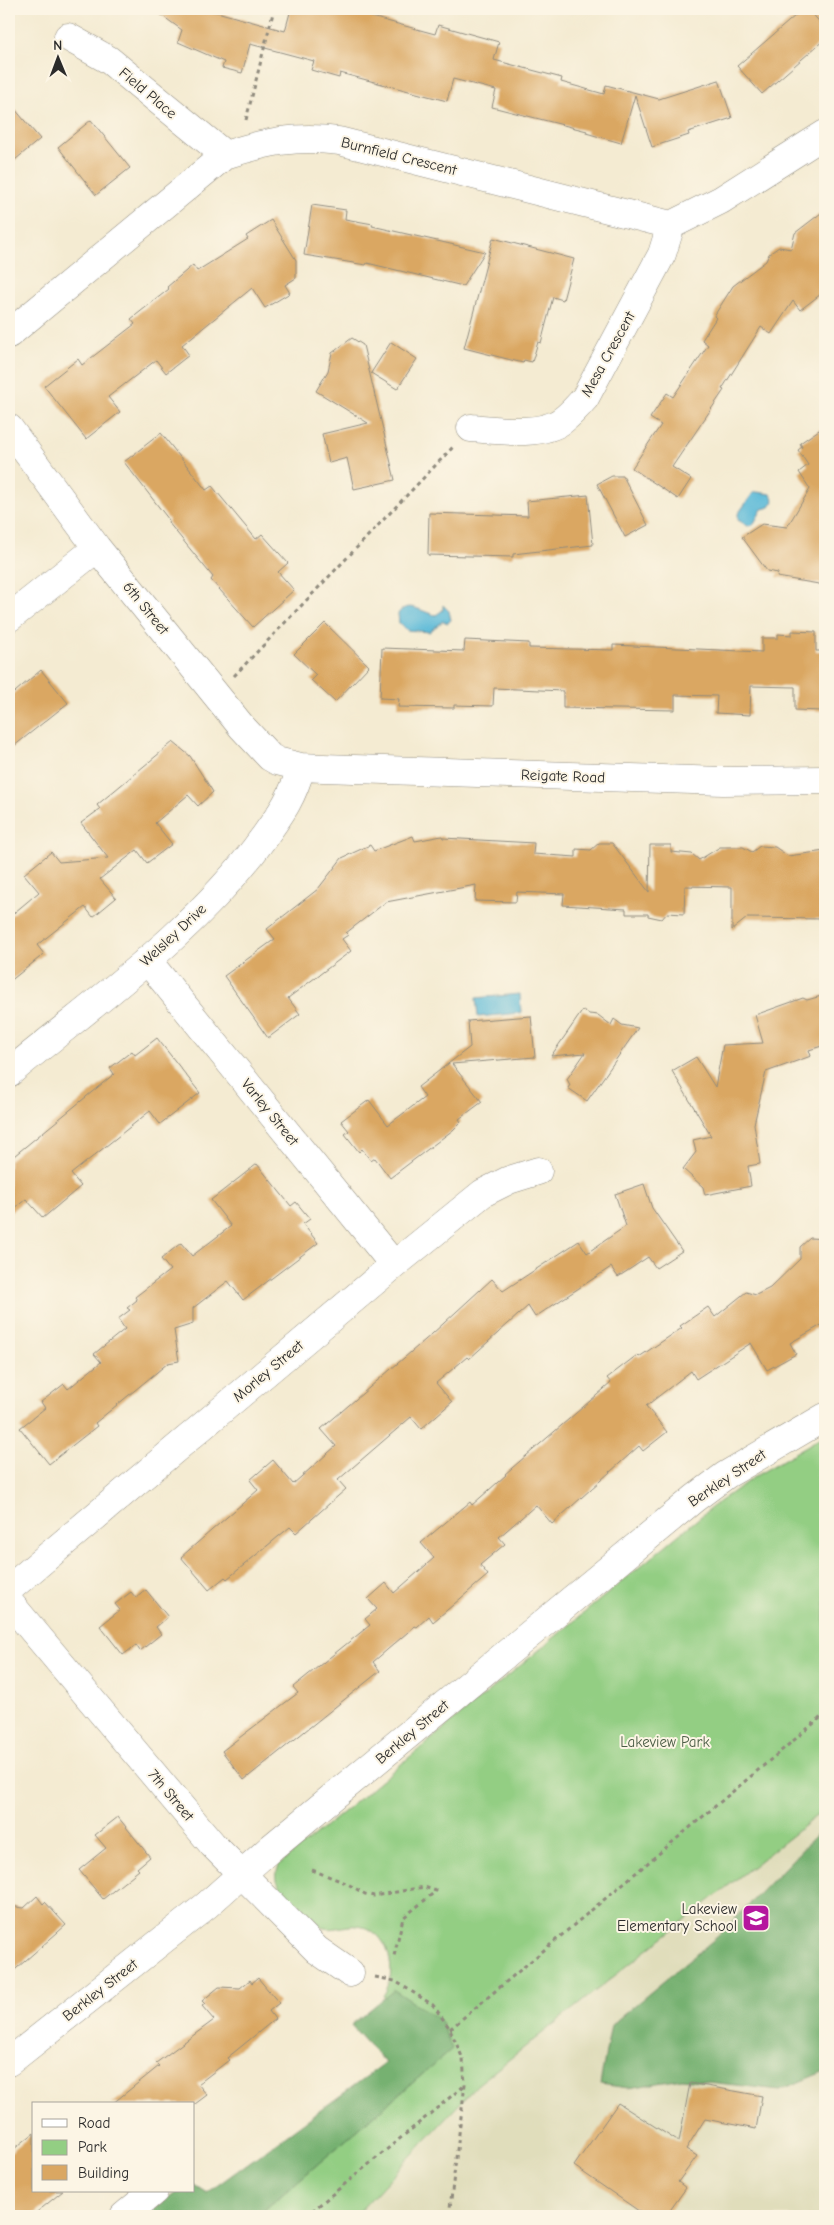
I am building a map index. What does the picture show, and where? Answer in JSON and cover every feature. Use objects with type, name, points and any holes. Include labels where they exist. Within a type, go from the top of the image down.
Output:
[{"type":"street","name":"Field Place","points":[[68,37],[109,60],[225,155]]},
{"type":"street","points":[[671,225],[721,200],[825,134]]},
{"type":"street","name":"Burnfield Crescent","points":[[9,334],[225,155],[266,142],[313,138],[339,141],[671,225]]},
{"type":"street","name":"Mesa Crescent","points":[[470,428],[518,431],[543,428],[562,422],[574,411],[585,398],[662,254],[671,225]]},
{"type":"street","name":"6th Street","points":[[9,428],[97,548],[242,727],[270,757],[301,768]]},
{"type":"street","points":[[9,618],[97,548]]},
{"type":"street","name":"Reigate Road","points":[[301,768],[723,781],[825,780]]},
{"type":"street","name":"Welsley Drive","points":[[9,1073],[147,960],[212,900],[240,870],[290,801],[301,768]]},
{"type":"street","name":"Varley Street","points":[[147,960],[394,1265]]},
{"type":"street","name":"Morley Street","points":[[9,1589],[394,1265],[483,1193],[509,1180],[538,1171]]},
{"type":"street","name":"Berkley Street","points":[[9,2062],[242,1875],[280,1841],[695,1498],[726,1475],[825,1417]]},
{"type":"street","name":"7th Street","points":[[9,1602],[213,1845],[242,1875],[264,1894],[317,1950],[350,1972]]},
{"type":"street","points":[[124,2216],[153,2192]]},
{"type":"path","points":[[225,155],[245,126],[274,9]]},
{"type":"path","points":[[216,694],[470,428]]},
{"type":"path","points":[[450,2029],[825,1714]]},
{"type":"path","points":[[312,1870],[346,1883],[365,1894],[374,1896],[424,1887],[436,1890],[403,1918],[394,1956]]},
{"type":"path","points":[[350,1972],[395,1982],[433,2005],[450,2029],[463,2059],[465,2084],[449,2216]]},
{"type":"path","points":[[306,2216],[465,2084]]},
{"type":"shaded area","name":"Lakeview Elementary School","points":[[825,1809],[825,2216],[355,2216],[477,2085]]},
{"type":"green space","name":"Lakeview Park","points":[[825,1435],[825,1809],[477,2085],[355,2216],[257,2216],[445,2055],[383,1996],[388,1987],[391,1965],[384,1944],[378,1935],[369,1929],[358,1926],[330,1929],[315,1924],[296,1906],[280,1886],[277,1880],[279,1865],[717,1503],[754,1477]]},
{"type":"green space","points":[[825,1826],[825,2071],[780,2090],[682,2079],[628,2088],[600,2084],[611,2025],[717,1937]]},
{"type":"green space","points":[[394,1990],[440,2020],[452,2049],[257,2216],[145,2216],[177,2192],[195,2192],[195,2186],[207,2193],[385,2063],[351,2025]]},
{"type":"water","points":[[753,493],[771,494],[774,501],[770,507],[762,509],[753,525],[748,526],[738,520],[738,514]]},
{"type":"water","points":[[443,605],[449,611],[451,620],[448,623],[443,621],[429,632],[407,630],[399,623],[398,614],[406,608],[416,608],[436,615],[443,610]]},
{"type":"water","points":[[520,994],[521,1013],[478,1017],[476,998]]},
{"type":"building","points":[[153,9],[188,9],[217,12],[285,31],[291,9],[342,9],[435,34],[438,25],[499,42],[494,60],[562,78],[561,82],[604,94],[606,85],[659,99],[719,80],[732,118],[688,132],[689,135],[652,147],[635,95],[621,143],[586,133],[587,131],[492,107],[496,90],[453,79],[447,101],[340,73],[339,78],[311,70],[314,61],[250,44],[242,73],[222,68],[224,62],[178,42],[182,30]]},
{"type":"building","points":[[803,9],[808,9],[825,28],[825,39],[762,94],[737,66]]},
{"type":"building","points":[[9,102],[40,139],[9,165]]},
{"type":"building","points":[[91,120],[130,168],[96,195],[58,147]]},
{"type":"building","points":[[312,205],[346,210],[345,219],[373,224],[372,226],[485,252],[463,286],[367,263],[366,265],[304,255]]},
{"type":"building","points":[[825,210],[825,291],[800,310],[793,301],[771,334],[761,327],[722,389],[724,390],[672,467],[691,479],[678,499],[632,468],[661,425],[650,418],[667,393],[673,397],[708,345],[702,340],[716,318],[714,316],[733,286],[766,261],[769,254],[779,247],[791,249],[795,233]]},
{"type":"building","points":[[271,220],[296,260],[296,278],[285,285],[290,293],[265,308],[252,288],[182,345],[189,355],[166,373],[156,360],[108,397],[120,412],[86,439],[44,386],[78,359],[82,365],[135,324],[131,319],[169,289],[167,287],[193,265],[197,271],[248,239],[246,236]]},
{"type":"building","points":[[493,238],[574,259],[563,300],[553,297],[541,343],[538,342],[532,362],[524,360],[523,363],[464,348]]},
{"type":"building","points":[[352,338],[363,345],[395,480],[354,489],[347,458],[329,463],[322,434],[368,423],[316,391],[328,371],[332,353]]},
{"type":"building","points":[[391,342],[417,359],[397,389],[371,373]]},
{"type":"building","points":[[825,426],[825,585],[777,577],[778,573],[767,571],[742,537],[762,524],[787,527],[810,489],[799,472],[808,465],[798,450],[802,447],[800,443]]},
{"type":"building","points":[[161,433],[206,490],[212,486],[256,539],[262,534],[288,563],[278,572],[294,590],[253,627],[211,580],[213,577],[168,522],[169,520],[124,462]]},
{"type":"building","points":[[612,476],[623,476],[648,525],[625,537],[597,484]]},
{"type":"building","points":[[588,495],[593,545],[513,554],[513,557],[428,555],[429,513],[528,516],[527,501]]},
{"type":"building","points":[[325,623],[369,666],[335,702],[311,680],[316,675],[294,654]]},
{"type":"building","points":[[792,631],[816,632],[816,651],[823,651],[822,711],[795,710],[795,687],[751,686],[750,715],[716,713],[717,696],[675,695],[675,710],[563,708],[563,691],[494,688],[493,706],[454,705],[454,708],[398,707],[399,699],[380,698],[382,648],[464,651],[465,640],[529,643],[529,648],[613,650],[613,645],[762,652],[762,638],[778,638],[778,634],[792,635]]},
{"type":"building","points":[[41,670],[68,703],[9,750],[9,697]]},
{"type":"building","points":[[173,742],[190,756],[213,792],[198,806],[188,795],[155,823],[172,844],[147,863],[137,850],[100,879],[116,898],[93,917],[85,907],[37,945],[44,954],[9,982],[9,917],[39,892],[24,874],[51,852],[59,862],[108,858],[81,823],[100,809],[97,805]]},
{"type":"building","points":[[413,836],[415,841],[442,836],[443,838],[534,843],[533,854],[576,857],[576,849],[591,850],[599,843],[612,843],[649,892],[650,845],[671,845],[671,852],[692,854],[699,860],[720,847],[743,847],[752,852],[760,846],[775,847],[788,856],[825,851],[825,919],[747,918],[732,930],[732,887],[685,886],[684,914],[667,913],[662,919],[648,916],[648,914],[626,914],[626,909],[563,905],[564,894],[517,892],[516,902],[475,901],[476,885],[386,902],[346,933],[348,935],[342,939],[351,951],[288,998],[300,1014],[268,1038],[224,976],[275,939],[267,929],[318,889],[342,858],[370,845],[374,851]]},
{"type":"building","points":[[825,995],[825,1045],[809,1050],[811,1056],[766,1072],[754,1124],[760,1164],[748,1166],[751,1186],[705,1195],[703,1187],[683,1169],[696,1152],[693,1140],[711,1136],[672,1071],[696,1057],[715,1087],[723,1045],[763,1043],[755,1015],[803,998],[807,1000]]},
{"type":"building","points":[[583,1010],[589,1014],[598,1015],[611,1025],[614,1019],[622,1025],[638,1028],[587,1101],[568,1088],[570,1085],[567,1079],[585,1053],[551,1056]]},
{"type":"building","points":[[531,1016],[535,1057],[452,1064],[482,1102],[459,1119],[461,1122],[453,1130],[390,1178],[375,1158],[371,1161],[362,1149],[359,1152],[345,1134],[349,1131],[341,1121],[369,1100],[388,1125],[425,1097],[418,1087],[470,1047],[468,1021]]},
{"type":"building","points":[[157,1038],[200,1093],[160,1124],[150,1111],[71,1174],[81,1186],[43,1218],[26,1199],[9,1213],[9,1160],[114,1074],[110,1068],[132,1051],[135,1055]]},
{"type":"building","points":[[257,1164],[291,1206],[296,1202],[310,1219],[303,1224],[318,1243],[243,1300],[228,1281],[193,1308],[193,1324],[174,1330],[179,1361],[168,1363],[95,1423],[97,1426],[49,1464],[20,1428],[45,1408],[41,1402],[64,1384],[68,1389],[101,1362],[94,1354],[125,1329],[118,1319],[130,1310],[127,1308],[137,1300],[135,1297],[170,1270],[161,1259],[181,1243],[192,1256],[231,1226],[211,1200]]},
{"type":"building","points":[[644,1184],[652,1208],[682,1251],[656,1268],[648,1257],[618,1277],[611,1267],[535,1317],[528,1306],[469,1359],[467,1357],[436,1383],[452,1402],[421,1429],[411,1417],[338,1480],[346,1489],[296,1533],[290,1527],[227,1579],[225,1577],[209,1590],[181,1557],[258,1490],[250,1480],[273,1460],[293,1484],[336,1446],[321,1429],[432,1334],[492,1279],[503,1291],[579,1241],[587,1253],[626,1226],[615,1194]]},
{"type":"building","points":[[810,1238],[825,1239],[825,1323],[790,1343],[796,1354],[767,1370],[751,1343],[696,1379],[691,1371],[646,1406],[667,1432],[643,1451],[639,1446],[552,1524],[536,1505],[499,1537],[505,1544],[480,1565],[488,1575],[433,1622],[429,1616],[417,1627],[415,1626],[373,1662],[380,1671],[244,1780],[222,1751],[298,1693],[293,1687],[370,1625],[365,1619],[377,1609],[368,1599],[386,1583],[394,1593],[434,1558],[421,1543],[470,1502],[472,1505],[505,1474],[611,1383],[607,1378],[637,1355],[639,1357],[682,1328],[680,1326],[708,1307],[715,1317],[746,1292],[756,1295],[770,1288],[800,1259],[800,1247]]},
{"type":"building","points":[[146,1590],[168,1617],[156,1627],[161,1634],[140,1651],[136,1645],[123,1655],[100,1626],[120,1610],[115,1604],[131,1592],[136,1598]]},
{"type":"building","points":[[118,1817],[150,1857],[137,1868],[139,1870],[103,1899],[79,1870],[106,1848],[95,1835]]},
{"type":"building","points":[[37,1896],[66,1925],[9,1975],[9,1906],[24,1908]]},
{"type":"building","points":[[258,1978],[279,2003],[269,2011],[275,2019],[227,2058],[229,2060],[198,2084],[207,2095],[195,2104],[195,2102],[114,2102],[159,2066],[156,2063],[214,2020],[202,2006],[205,2004],[202,2001],[219,1987],[240,1988],[250,1980],[252,1983]]},
{"type":"building","points":[[690,2083],[762,2096],[756,2129],[705,2119],[686,2149],[697,2156],[678,2182],[686,2188],[666,2216],[646,2216],[574,2166],[618,2103],[679,2142]]},
{"type":"building","points":[[32,2135],[32,2192],[62,2192],[32,2216],[9,2216],[9,2153]]},
{"type":"place","name":"Lakeview Elementary School","points":[[756,1918]]}]
